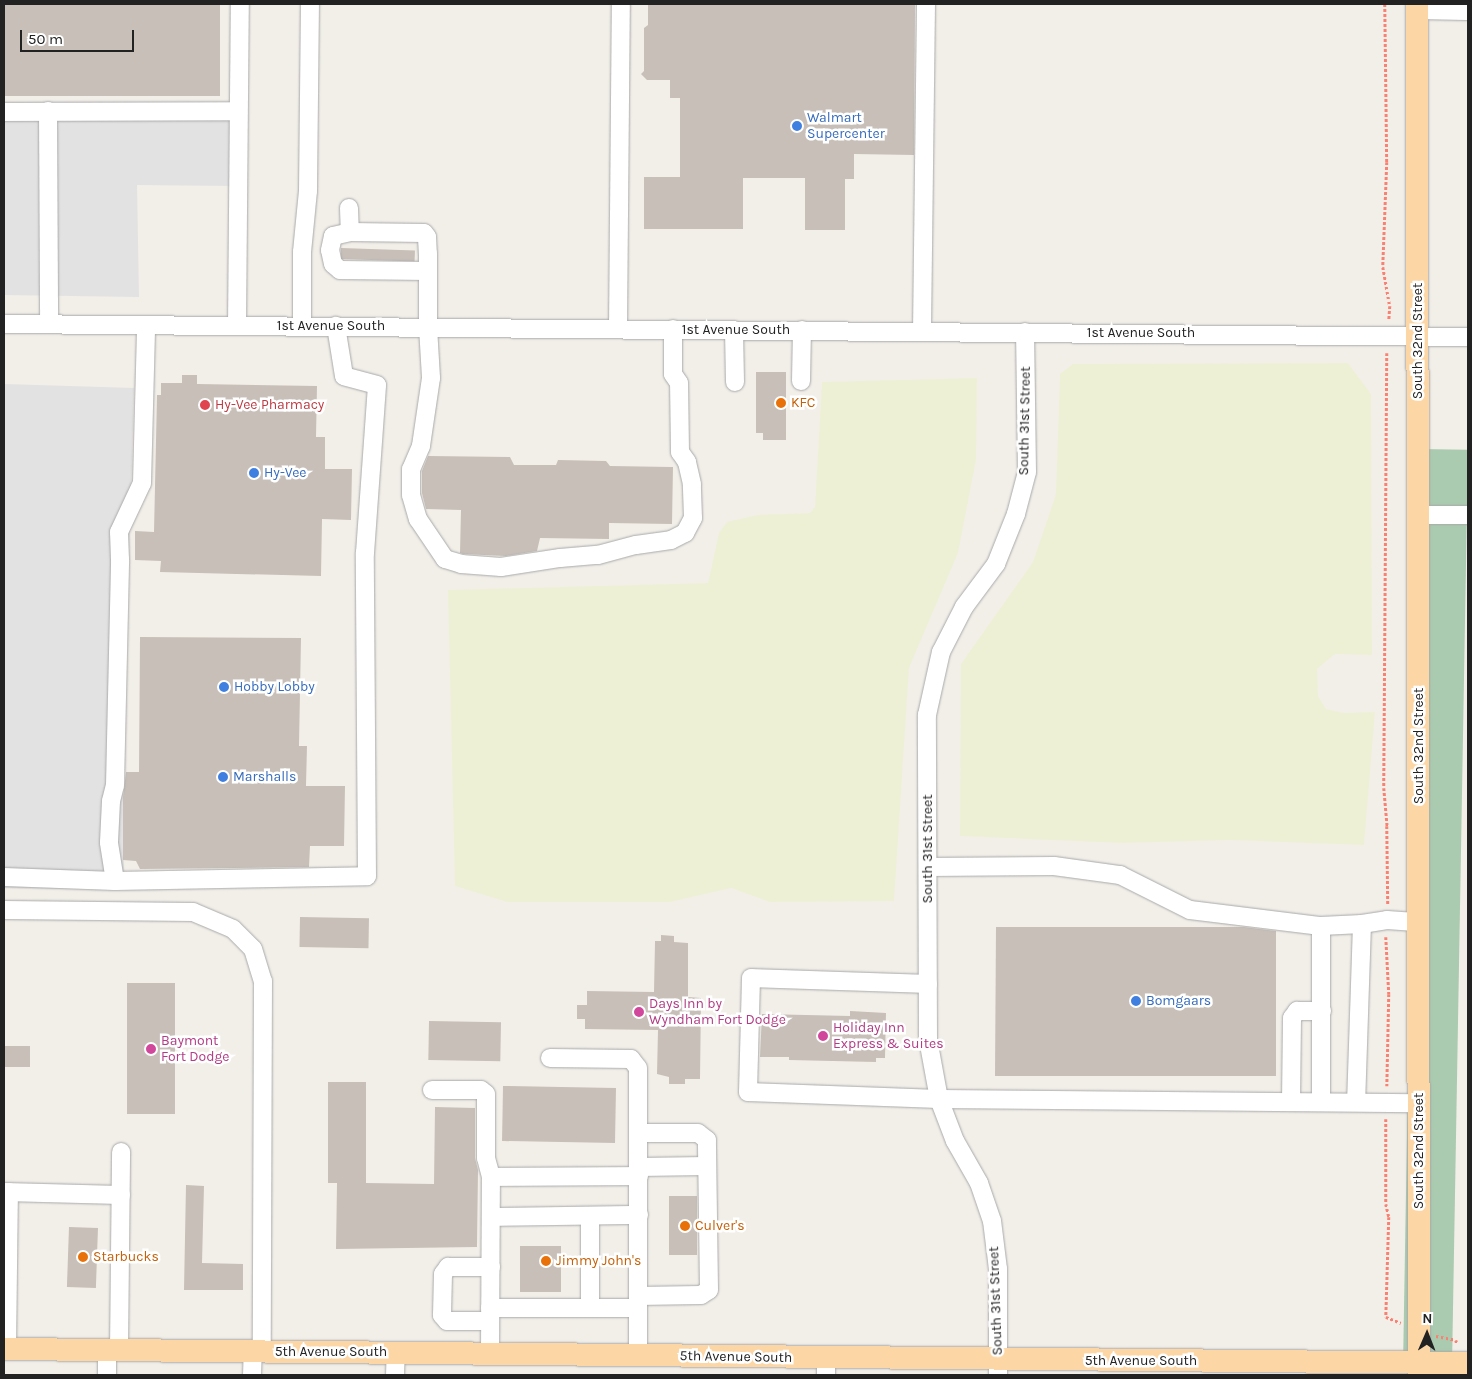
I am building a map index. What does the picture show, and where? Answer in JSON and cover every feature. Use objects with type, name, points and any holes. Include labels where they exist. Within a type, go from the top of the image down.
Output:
[{"type":"main road","name":"South 32nd Street","points":[[1417,7],[1419,1369]]},
{"type":"main road","name":"5th Avenue South","points":[[5,1349],[638,1356],[826,1367],[1419,1369],[1464,1363]]},
{"type":"street","points":[[236,326],[237,111],[240,4]]},
{"type":"street","points":[[302,326],[302,252],[308,191],[310,4]]},
{"type":"street","points":[[618,329],[621,4]]},
{"type":"street","points":[[922,331],[926,4]]},
{"type":"street","points":[[1417,7],[1468,10]]},
{"type":"street","points":[[48,111],[48,324]]},
{"type":"street","points":[[4,112],[237,111]]},
{"type":"street","points":[[349,208],[350,232]]},
{"type":"street","points":[[428,271],[340,270],[333,264],[330,250],[333,236],[350,232],[424,233],[427,237],[428,271],[428,327],[431,378],[421,446],[411,469],[411,495],[418,519],[445,559],[461,564],[501,567],[560,558],[598,555],[636,545],[672,540],[685,533],[693,518],[692,484],[688,462],[680,452],[680,383],[673,374],[673,329]]},
{"type":"street","points":[[302,252],[330,250]]},
{"type":"street","name":"1st Avenue South","points":[[4,324],[1468,337]]},
{"type":"street","points":[[114,881],[109,842],[111,801],[115,785],[120,560],[118,532],[142,483],[146,325]]},
{"type":"street","points":[[4,877],[114,881],[367,876],[366,554],[377,385],[344,376],[336,326]]},
{"type":"street","points":[[734,330],[735,382]]},
{"type":"street","points":[[801,381],[802,330]]},
{"type":"street","name":"South 31st Street","points":[[998,1367],[998,1269],[992,1221],[979,1183],[955,1141],[939,1099],[928,1039],[927,715],[941,652],[964,607],[996,564],[1016,514],[1027,472],[1025,332]]},
{"type":"street","points":[[1419,515],[1468,515]]},
{"type":"street","points":[[928,866],[1054,866],[1120,875],[1190,910],[1321,926],[1362,924],[1387,920],[1419,922]]},
{"type":"street","points":[[4,910],[193,912],[233,929],[253,949],[263,981],[257,1351],[252,1375]]},
{"type":"street","points":[[1356,1101],[1362,924]]},
{"type":"street","points":[[1321,926],[1321,1101]]},
{"type":"street","points":[[928,984],[751,978],[748,1092],[939,1099],[1386,1101],[1419,1103]]},
{"type":"street","points":[[1291,1101],[1292,1018],[1297,1011],[1322,1011]]},
{"type":"street","points":[[550,1058],[632,1058],[638,1068],[638,1356]]},
{"type":"street","points":[[432,1090],[481,1090],[486,1094],[486,1158],[491,1177],[490,1354]]},
{"type":"street","points":[[491,1267],[448,1267],[443,1274],[442,1315],[447,1320],[590,1308],[701,1295],[709,1290],[707,1140],[698,1133],[639,1133]]},
{"type":"street","points":[[107,1375],[113,1350],[121,1194],[121,1152]]},
{"type":"street","points":[[491,1177],[639,1172],[707,1166]]},
{"type":"street","points":[[5,1349],[7,1192],[121,1194]]},
{"type":"street","points":[[590,1216],[590,1308]]},
{"type":"street","points":[[491,1217],[639,1216]]},
{"type":"street","points":[[396,1352],[396,1375]]},
{"type":"path","points":[[1385,4],[1387,162],[1383,267],[1390,306],[1388,335],[1384,788],[1387,826],[1389,994],[1386,1204],[1390,1217],[1386,1317],[1441,1338],[1456,1340],[1464,1363]]},
{"type":"green space","points":[[1348,363],[1371,394],[1372,655],[1335,654],[1317,669],[1318,696],[1326,709],[1344,713],[1375,712],[1364,845],[1229,840],[1123,843],[960,836],[961,664],[1033,562],[1056,494],[1060,374],[1073,364]]},
{"type":"green space","points":[[977,378],[976,460],[958,553],[909,668],[894,901],[770,902],[731,888],[670,902],[507,902],[455,886],[448,590],[708,583],[719,533],[727,522],[757,515],[810,513],[815,507],[822,382]]},
{"type":"green space","points":[[1419,449],[1468,450],[1452,1364],[1403,1363]]},
{"type":"shaded area","points":[[237,111],[237,186],[137,185],[139,297],[4,295],[4,112]]},
{"type":"shaded area","points":[[4,384],[134,388],[123,772],[124,890],[4,888]]},
{"type":"building","points":[[4,4],[220,4],[220,96],[4,96]]},
{"type":"building","name":"Walmart Supercenter","points":[[648,4],[915,4],[914,155],[854,154],[854,179],[845,179],[845,230],[805,230],[805,178],[743,178],[743,229],[644,229],[644,177],[680,177],[680,98],[670,98],[670,80],[647,80],[641,74],[644,71],[644,28],[648,25]]},
{"type":"building","points":[[341,248],[415,251],[415,262],[341,259]]},
{"type":"building","points":[[756,372],[786,372],[786,440],[763,440],[763,433],[756,433]]},
{"type":"building","points":[[182,375],[197,375],[197,384],[317,386],[316,437],[325,437],[325,469],[352,469],[351,520],[322,519],[321,576],[160,572],[161,561],[135,560],[135,531],[154,532],[157,395],[161,395],[161,383],[182,383]]},
{"type":"building","points":[[428,456],[510,457],[514,465],[556,465],[558,460],[606,461],[610,466],[673,467],[672,524],[609,523],[609,539],[540,538],[537,551],[506,556],[463,554],[460,553],[461,510],[426,509],[422,493],[422,471]]},
{"type":"building","points":[[140,637],[301,638],[299,746],[307,746],[306,786],[345,786],[344,846],[310,846],[309,867],[140,869],[136,861],[123,860],[123,797],[126,772],[139,772]]},
{"type":"building","points":[[300,917],[369,918],[368,948],[299,947]]},
{"type":"building","name":"Bomgaars","points":[[996,927],[1244,927],[1276,931],[1276,1076],[995,1076]]},
{"type":"building","name":"Days Inn by Wyndham Fort Dodge","points":[[661,935],[674,936],[674,942],[688,943],[688,997],[701,998],[700,1079],[685,1079],[685,1084],[669,1084],[669,1077],[657,1074],[658,1030],[585,1029],[585,1019],[577,1019],[577,1005],[587,1005],[587,991],[654,992],[655,941],[661,941]]},
{"type":"building","name":"Baymont Fort Dodge","points":[[127,983],[175,983],[175,1114],[127,1114]]},
{"type":"building","name":"Holiday Inn Express & Suites","points":[[850,1011],[886,1013],[885,1058],[876,1058],[876,1062],[789,1060],[789,1057],[760,1057],[762,1014],[850,1016]]},
{"type":"building","points":[[429,1021],[501,1022],[500,1061],[428,1060]]},
{"type":"building","points":[[4,1046],[30,1046],[30,1067],[4,1067]]},
{"type":"building","points":[[328,1082],[366,1082],[366,1183],[434,1184],[435,1107],[475,1108],[475,1158],[478,1170],[477,1247],[336,1249],[337,1183],[328,1183]]},
{"type":"building","points":[[503,1086],[616,1088],[615,1143],[502,1141]]},
{"type":"building","points":[[186,1185],[204,1186],[202,1263],[243,1264],[243,1290],[184,1290]]},
{"type":"building","name":"Culver's","points":[[669,1196],[697,1196],[697,1255],[669,1255]]},
{"type":"building","name":"Starbucks","points":[[69,1227],[98,1228],[96,1288],[67,1287]]},
{"type":"building","points":[[520,1246],[561,1246],[561,1292],[520,1292]]},
{"type":"place","name":"Walmart Supercenter","points":[[797,126]]},
{"type":"place","name":"KFC","points":[[781,403]]},
{"type":"place","name":"Hy-Vee Pharmacy","points":[[205,405]]},
{"type":"place","name":"Hy-Vee","points":[[254,473]]},
{"type":"place","name":"Hobby Lobby","points":[[224,687]]},
{"type":"place","name":"Marshalls","points":[[223,777]]},
{"type":"place","name":"Bomgaars","points":[[1136,1001]]},
{"type":"place","name":"Days Inn by Wyndham Fort Dodge","points":[[639,1012]]},
{"type":"place","name":"Holiday Inn Express & Suites","points":[[823,1036]]},
{"type":"place","name":"Baymont Fort Dodge","points":[[151,1049]]},
{"type":"place","name":"Culver's","points":[[685,1226]]},
{"type":"place","name":"Starbucks","points":[[83,1257]]},
{"type":"place","name":"Jimmy John's","points":[[546,1261]]}]
